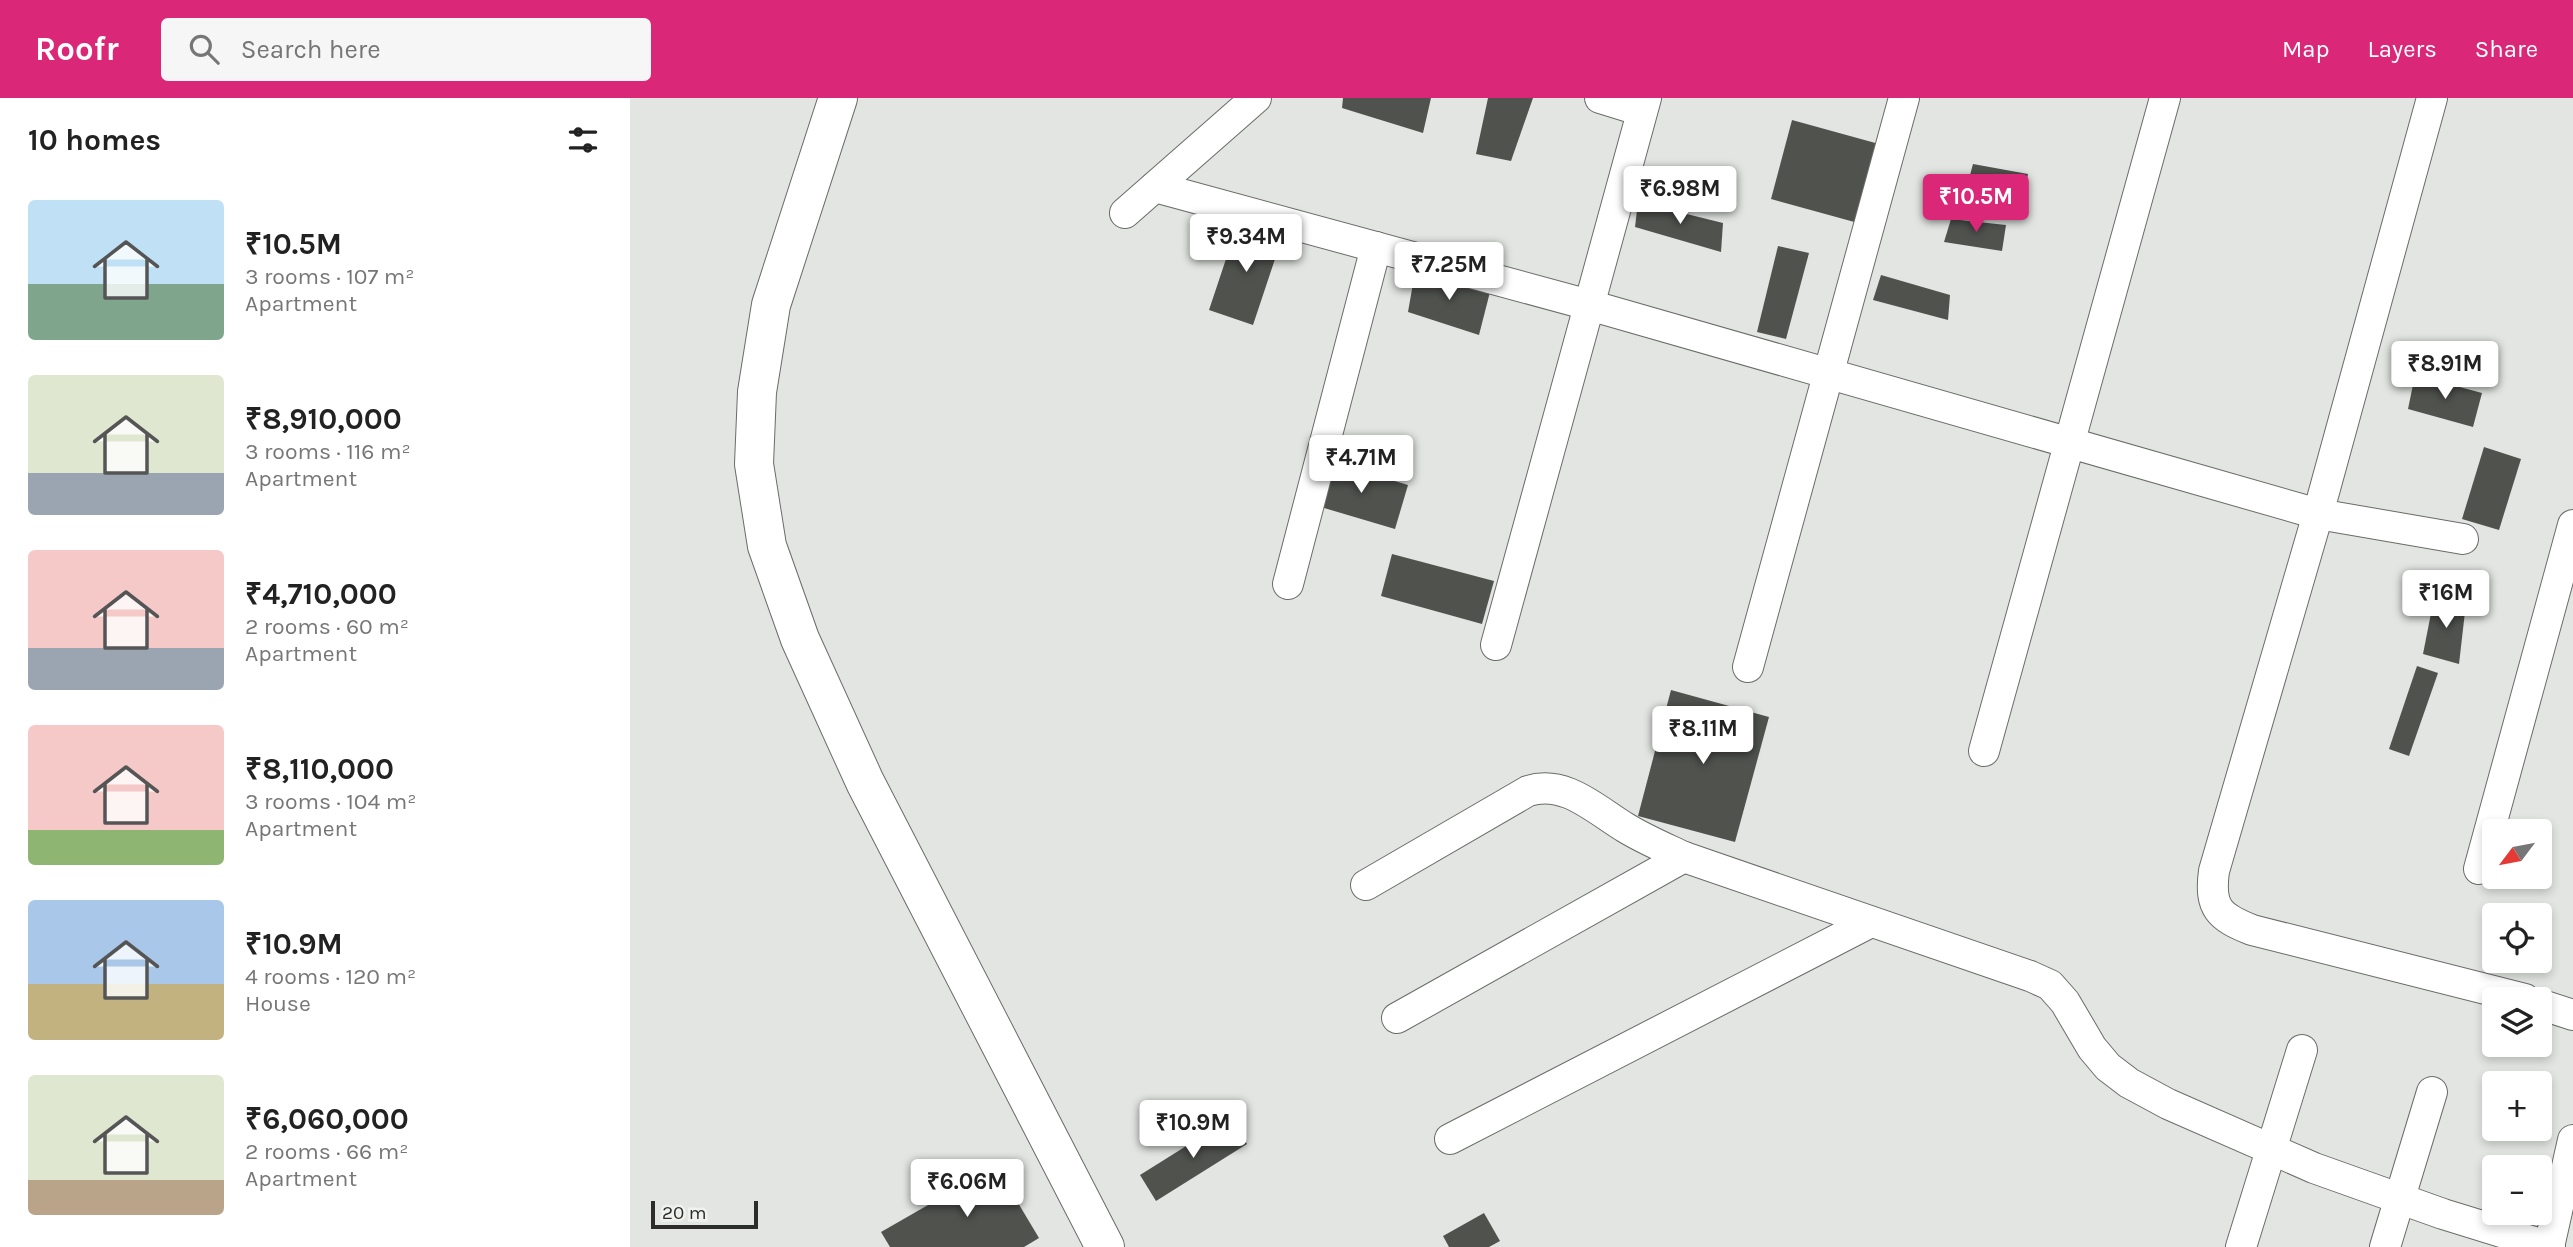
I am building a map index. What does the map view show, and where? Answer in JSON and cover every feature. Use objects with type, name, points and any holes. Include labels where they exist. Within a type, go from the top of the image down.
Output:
[{"type":"street","points":[[838,98],[771,305],[757,392],[754,464],[767,546],[800,639],[865,782],[1105,1247]]},
{"type":"street","points":[[1125,213],[1256,98]]},
{"type":"street","points":[[1496,645],[1644,105],[1600,98]]},
{"type":"street","points":[[1748,667],[1904,98]]},
{"type":"street","points":[[1984,751],[2165,98]]},
{"type":"street","points":[[2432,98],[2318,514],[2214,871],[2211,890],[2216,908],[2230,921],[2252,930],[2482,988]]},
{"type":"street","points":[[1155,187],[1589,305],[2318,514],[2463,539]]},
{"type":"street","points":[[1288,584],[1376,247]]},
{"type":"street","points":[[2479,869],[2573,526]]},
{"type":"street","points":[[1366,885],[1528,791],[1543,786],[1573,795],[1628,829],[1684,857],[2050,985],[2065,1002],[2092,1048],[2108,1067],[2129,1083],[2271,1150],[2398,1199],[2550,1247],[2573,1140]]},
{"type":"street","points":[[1397,1018],[1684,857]]},
{"type":"street","points":[[1450,1139],[1871,922]]},
{"type":"street","points":[[2552,1008],[2573,1015]]},
{"type":"street","points":[[2241,1247],[2302,1050]]},
{"type":"street","points":[[2385,1247],[2432,1092]]},
{"type":"building","points":[[1343,98],[1431,98],[1423,133],[1342,108]]},
{"type":"building","points":[[1488,98],[1533,98],[1511,161],[1476,154]]},
{"type":"building","points":[[1792,120],[1879,144],[1858,223],[1771,199]]},
{"type":"building","points":[[1973,164],[2028,174],[2022,204],[1966,190]]},
{"type":"building","points":[[1638,202],[1723,223],[1721,252],[1635,227]]},
{"type":"building","points":[[1951,219],[2006,225],[2002,251],[1944,242]]},
{"type":"building","points":[[1238,223],[1282,238],[1253,325],[1209,310]]},
{"type":"building","points":[[1778,246],[1809,253],[1786,339],[1757,332]]},
{"type":"building","points":[[1415,272],[1491,288],[1479,335],[1408,312]]},
{"type":"building","points":[[1881,275],[1950,295],[1948,320],[1873,300]]},
{"type":"building","points":[[2415,375],[2482,393],[2473,427],[2408,409]]},
{"type":"building","points":[[2484,447],[2521,459],[2499,530],[2462,519]]},
{"type":"building","points":[[1327,461],[1408,485],[1395,529],[1314,505]]},
{"type":"building","points":[[1392,554],[1494,581],[1482,624],[1381,596]]},
{"type":"building","points":[[2434,598],[2466,603],[2459,664],[2423,654]]},
{"type":"building","points":[[2417,666],[2438,673],[2409,756],[2389,749]]},
{"type":"building","points":[[1671,690],[1769,717],[1735,842],[1638,816]]},
{"type":"building","points":[[1231,1118],[1247,1144],[1156,1201],[1140,1175]]},
{"type":"building","points":[[996,1166],[1039,1238],[1024,1247],[890,1247],[881,1232]]},
{"type":"building","points":[[1484,1213],[1500,1241],[1489,1247],[1449,1247],[1443,1236]]}]
